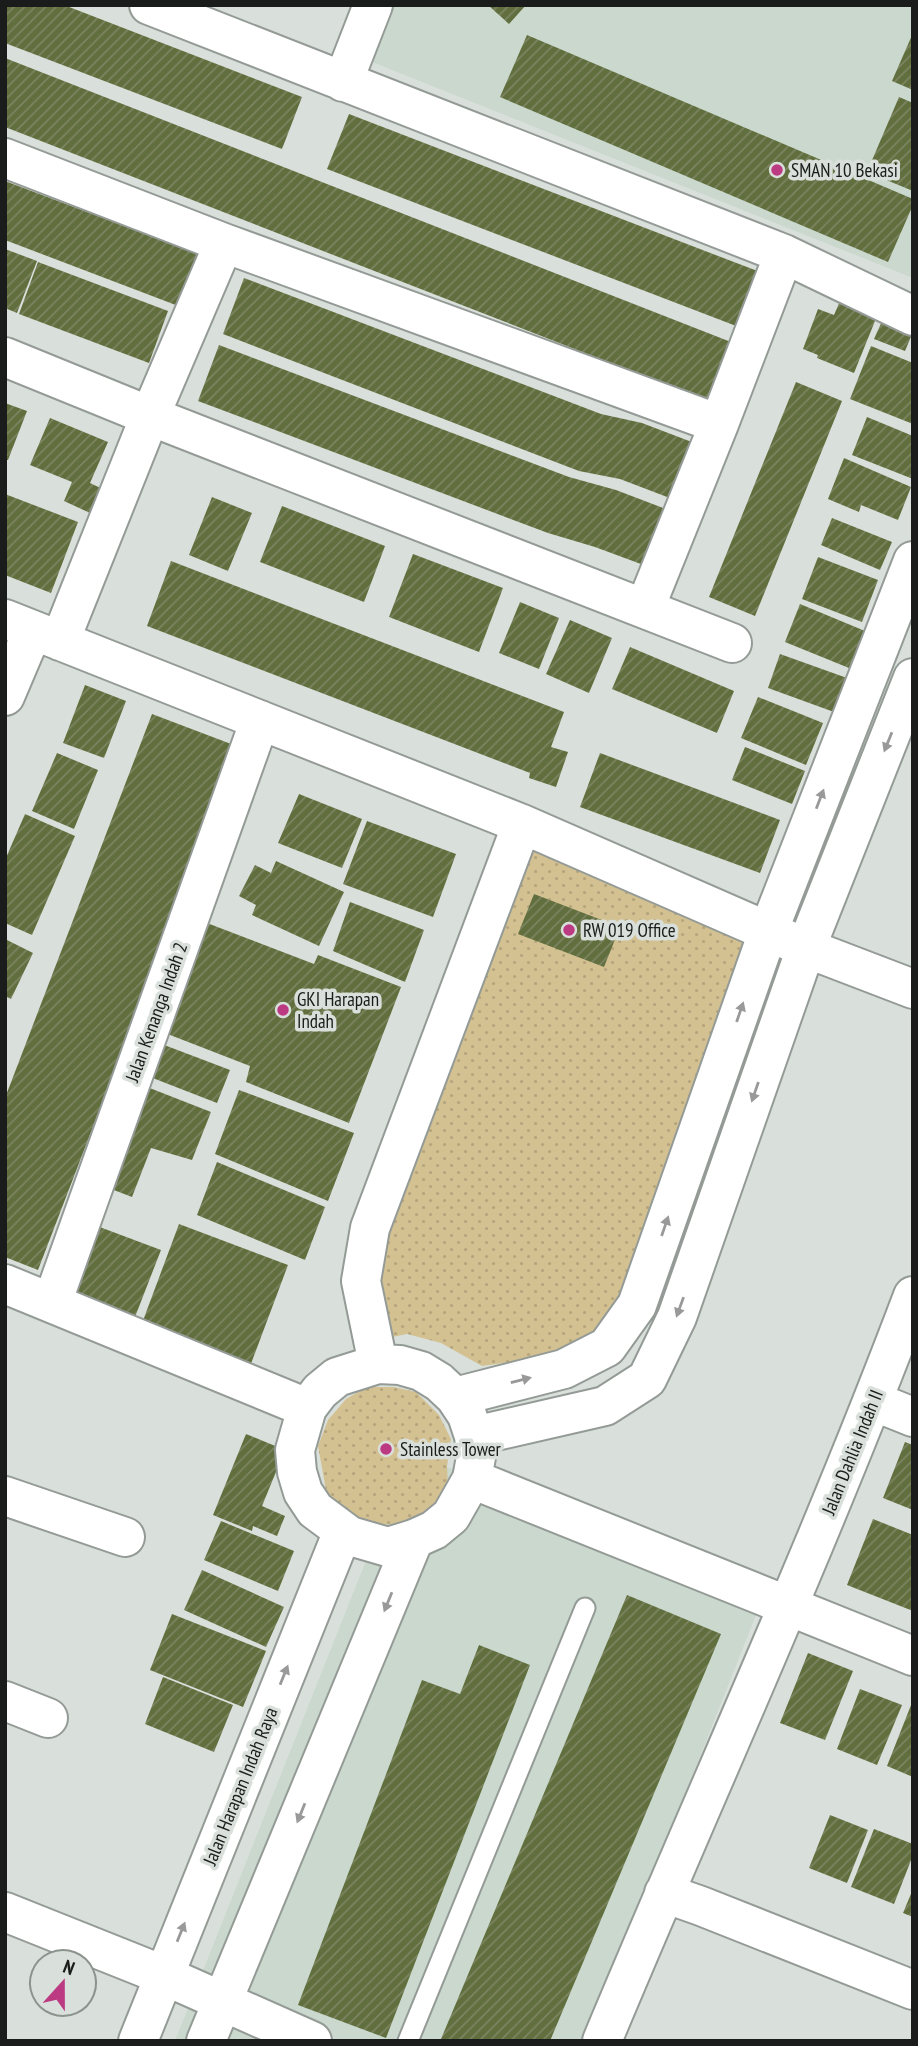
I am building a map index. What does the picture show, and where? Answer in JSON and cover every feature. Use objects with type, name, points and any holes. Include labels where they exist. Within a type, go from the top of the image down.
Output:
[{"type":"street","points":[[149,5],[784,254],[913,316]]},
{"type":"street","points":[[343,82],[373,5]]},
{"type":"street","points":[[5,158],[224,243],[719,424]]},
{"type":"street","points":[[5,696],[33,630],[150,416],[224,243]]},
{"type":"street","points":[[645,608],[784,254]]},
{"type":"street","points":[[5,357],[732,643]]},
{"type":"street","points":[[455,1397],[564,1369],[607,1348],[637,1305],[768,932],[913,561]]},
{"type":"street","points":[[33,630],[522,824],[768,932],[913,989]]},
{"type":"street","points":[[474,1436],[605,1406],[647,1379],[677,1317],[806,948],[913,678]]},
{"type":"street","name":"Jalan Kenanga Indah 2","points":[[52,1303],[260,720]]},
{"type":"street","points":[[378,1364],[361,1281],[370,1228],[522,824]]},
{"type":"street","points":[[5,1284],[307,1408]]},
{"type":"street","name":"Jalan Dahlia Indah II","points":[[602,2041],[788,1606],[873,1401],[913,1296]]},
{"type":"street","points":[[378,1364],[400,1365],[421,1371],[439,1382],[455,1397],[467,1415],[474,1436],[476,1457],[472,1479],[451,1516],[433,1530],[388,1547],[350,1536],[315,1510],[303,1492],[297,1472],[295,1450],[307,1408],[320,1391],[337,1377],[378,1364]]},
{"type":"street","points":[[873,1401],[913,1418]]},
{"type":"street","points":[[472,1479],[913,1656]]},
{"type":"street","points":[[5,1496],[125,1537]]},
{"type":"street","name":"Jalan Harapan Indah Raya","points":[[138,2041],[343,1531]]},
{"type":"street","points":[[206,2041],[414,1539]]},
{"type":"street","points":[[5,1701],[48,1718]]},
{"type":"street","points":[[664,1893],[913,1990]]},
{"type":"street","points":[[5,1912],[163,1975],[312,2041]]},
{"type":"lane","points":[[408,2041],[585,1608]]},
{"type":"shaded area","name":"SMAN 10 Bekasi","points":[[393,5],[913,5],[913,278],[372,62]]},
{"type":"shaded area","points":[[532,843],[755,932],[609,1321],[581,1349],[482,1366],[441,1343],[407,1334],[392,1337],[378,1288],[380,1233]]},
{"type":"shaded area","points":[[367,1387],[394,1387],[416,1392],[439,1415],[451,1439],[447,1467],[448,1487],[430,1508],[411,1522],[381,1525],[351,1516],[328,1501],[318,1446],[328,1420],[346,1399]]},
{"type":"shaded area","points":[[410,1450],[758,1610],[587,2041],[175,2041]]},
{"type":"building","points":[[5,5],[64,5],[302,97],[282,149],[5,43]]},
{"type":"building","points":[[488,5],[526,5],[509,24]]},
{"type":"building","points":[[913,33],[913,90],[892,81]]},
{"type":"building","points":[[527,35],[913,199],[913,205],[888,262],[500,97]]},
{"type":"building","points":[[5,58],[736,344],[713,403],[5,127]]},
{"type":"building","points":[[899,97],[913,103],[913,191],[867,172]]},
{"type":"building","points":[[349,114],[765,274],[744,329],[327,169]]},
{"type":"building","points":[[5,181],[201,255],[181,307],[5,240]]},
{"type":"building","points":[[5,249],[37,261],[17,313],[5,308]]},
{"type":"building","points":[[38,262],[168,311],[149,363],[19,314]]},
{"type":"building","points":[[244,278],[601,414],[642,423],[697,444],[675,500],[620,479],[579,471],[223,334]]},
{"type":"building","points":[[840,301],[877,316],[854,373],[817,358],[818,355],[803,349],[818,309],[834,315]]},
{"type":"building","points":[[883,319],[913,332],[905,351],[874,339]]},
{"type":"building","points":[[219,345],[569,477],[616,490],[671,511],[649,567],[548,533],[198,401]]},
{"type":"building","points":[[871,346],[913,363],[913,424],[850,399]]},
{"type":"building","points":[[796,382],[842,401],[755,616],[709,597]]},
{"type":"building","points":[[5,403],[27,411],[8,460],[5,460]]},
{"type":"building","points":[[867,417],[913,436],[913,479],[852,455]]},
{"type":"building","points":[[50,418],[108,442],[90,483],[113,494],[103,519],[64,501],[72,482],[30,465]]},
{"type":"building","points":[[844,458],[911,487],[898,520],[861,505],[859,512],[828,499]]},
{"type":"building","points":[[5,494],[78,522],[51,593],[5,575]]},
{"type":"building","points":[[212,497],[252,513],[228,571],[189,555]]},
{"type":"building","points":[[282,506],[385,546],[364,602],[260,562]]},
{"type":"building","points":[[832,518],[892,542],[880,570],[821,545]]},
{"type":"building","points":[[413,554],[503,588],[479,652],[389,617]]},
{"type":"building","points":[[818,557],[878,580],[862,622],[802,599]]},
{"type":"building","points":[[171,561],[564,712],[551,747],[568,752],[556,787],[529,778],[530,773],[147,626]]},
{"type":"building","points":[[520,602],[559,618],[539,669],[499,653]]},
{"type":"building","points":[[800,604],[865,631],[849,668],[785,642]]},
{"type":"building","points":[[570,620],[612,638],[589,693],[546,674]]},
{"type":"building","points":[[630,647],[734,691],[717,733],[612,689]]},
{"type":"building","points":[[780,654],[847,678],[834,712],[768,688]]},
{"type":"building","points":[[85,685],[126,701],[104,758],[63,743]]},
{"type":"building","points":[[758,697],[823,723],[806,765],[741,738]]},
{"type":"building","points":[[152,714],[239,747],[38,1270],[5,1257],[5,1098]]},
{"type":"building","points":[[745,747],[805,771],[792,804],[732,780]]},
{"type":"building","points":[[57,753],[98,770],[74,829],[32,811]]},
{"type":"building","points":[[600,753],[780,820],[760,873],[580,807]]},
{"type":"building","points":[[299,794],[362,819],[342,868],[278,843]]},
{"type":"building","points":[[25,814],[75,836],[32,935],[5,923],[5,860]]},
{"type":"building","points":[[367,821],[456,854],[433,917],[343,884]]},
{"type":"building","points":[[276,861],[344,892],[319,946],[252,915],[256,905],[239,896],[255,865],[271,873]]},
{"type":"building","name":"RW 019 Office","points":[[534,894],[620,927],[604,967],[518,934]]},
{"type":"building","points":[[350,902],[424,930],[405,982],[333,951]]},
{"type":"building","name":"GKI Harapan Indah","points":[[207,923],[314,964],[318,955],[401,987],[349,1123],[246,1082],[250,1066],[165,1033]]},
{"type":"building","points":[[5,939],[33,953],[11,999],[5,996]]},
{"type":"building","points":[[159,1043],[230,1070],[217,1103],[145,1075]]},
{"type":"building","points":[[142,1085],[211,1112],[192,1160],[151,1148],[132,1197],[106,1187]]},
{"type":"building","points":[[239,1090],[354,1133],[328,1201],[215,1154]]},
{"type":"building","points":[[217,1162],[325,1207],[305,1260],[197,1215]]},
{"type":"building","points":[[89,1223],[161,1250],[135,1317],[64,1290]]},
{"type":"building","points":[[179,1224],[288,1265],[249,1369],[141,1326]]},
{"type":"building","points":[[246,1434],[285,1450],[262,1506],[285,1516],[277,1536],[253,1526],[252,1531],[213,1515]]},
{"type":"building","points":[[905,1442],[913,1445],[913,1510],[883,1498]]},
{"type":"building","points":[[873,1519],[913,1535],[913,1611],[847,1585]]},
{"type":"building","points":[[221,1521],[294,1551],[278,1591],[204,1560]]},
{"type":"building","points":[[202,1570],[284,1607],[266,1647],[184,1610]]},
{"type":"building","points":[[627,1595],[721,1634],[550,2041],[445,2041],[441,2039]]},
{"type":"building","points":[[172,1614],[266,1651],[243,1707],[150,1670]]},
{"type":"building","points":[[479,1645],[530,1665],[386,2038],[298,2005],[422,1680],[460,1694]]},
{"type":"building","points":[[808,1653],[853,1671],[825,1740],[780,1723]]},
{"type":"building","points":[[163,1677],[233,1705],[214,1752],[145,1724]]},
{"type":"building","points":[[860,1689],[902,1705],[877,1765],[837,1749]]},
{"type":"building","points":[[913,1700],[913,1777],[887,1766]]},
{"type":"building","points":[[830,1815],[868,1830],[847,1883],[809,1868]]},
{"type":"building","points":[[874,1829],[913,1844],[913,1855],[894,1904],[851,1887]]},
{"type":"building","points":[[913,1889],[913,1917],[903,1913]]},
{"type":"place","name":"SMAN 10 Bekasi","points":[[777,170]]},
{"type":"place","name":"RW 019 Office","points":[[569,930]]},
{"type":"place","name":"GKI Harapan Indah","points":[[283,1010]]},
{"type":"place","name":"Stainless Tower","points":[[386,1449]]}]
